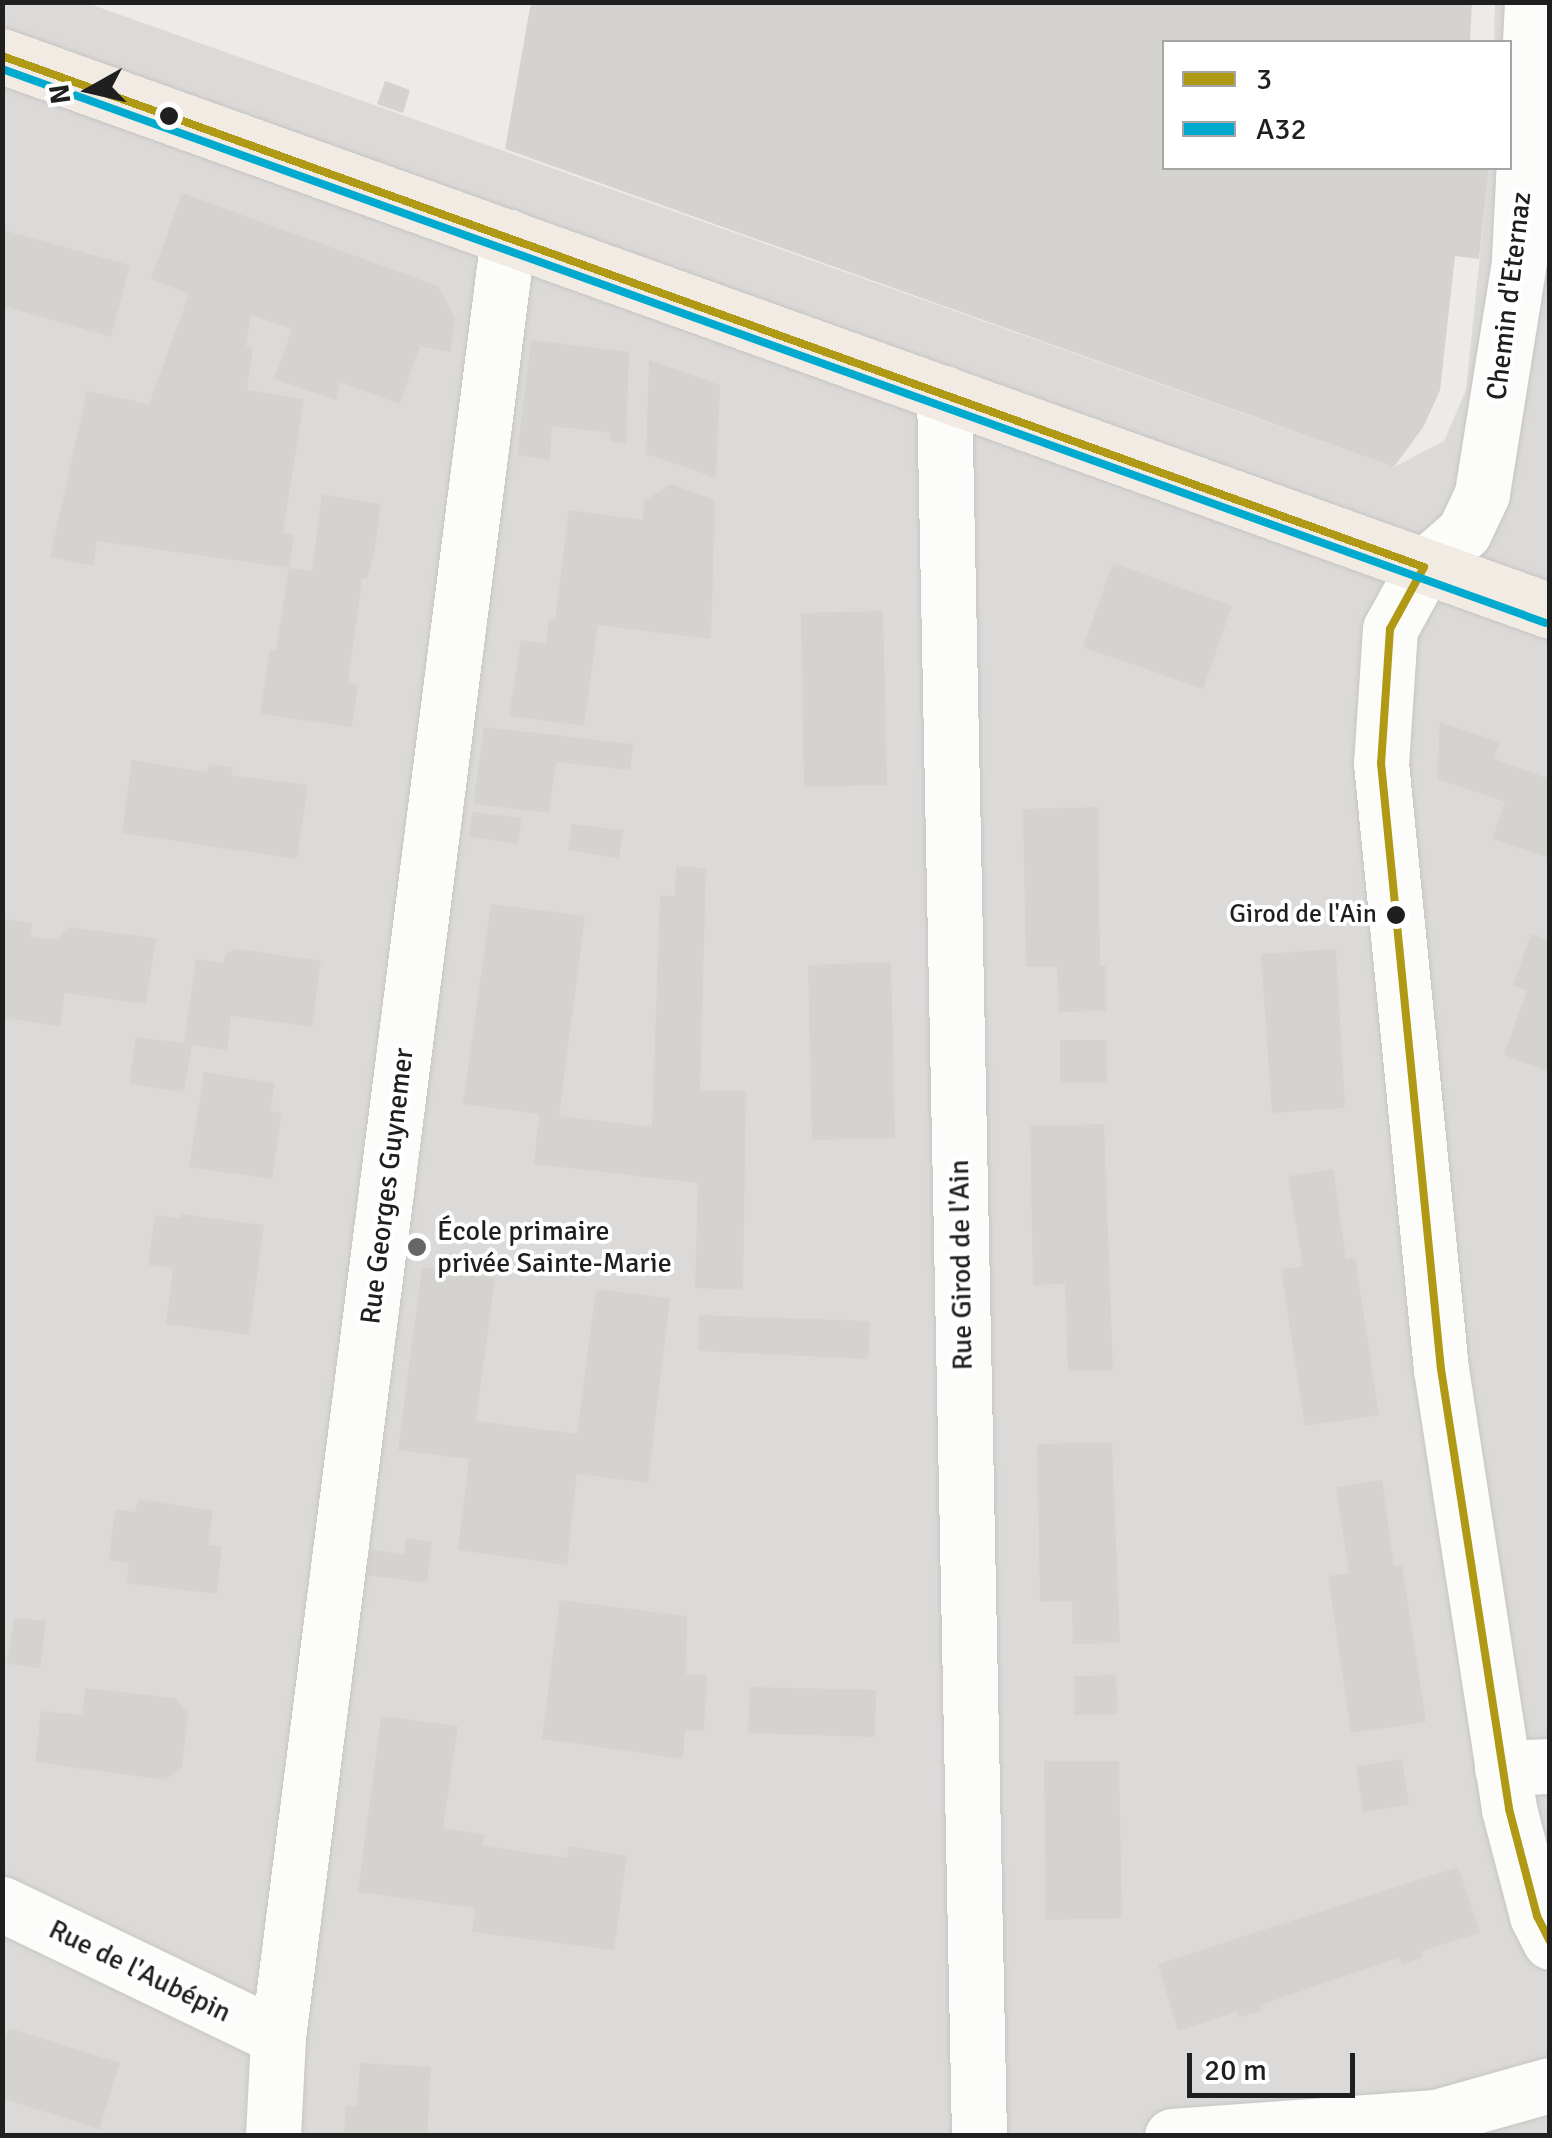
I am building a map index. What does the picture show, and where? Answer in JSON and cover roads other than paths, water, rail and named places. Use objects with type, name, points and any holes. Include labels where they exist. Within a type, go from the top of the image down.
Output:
[{"type":"main road","points":[[2,56],[1550,611]]},
{"type":"street","name":"Chemin d'Eternaz","points":[[1424,566],[1464,532],[1482,494],[1519,262],[1537,29]]},
{"type":"street","name":"Rue Georges Guynemer","points":[[273,2136],[278,2037],[508,237]]},
{"type":"street","name":"Rue Girod de l'Ain","points":[[944,394],[979,2136]]},
{"type":"street","points":[[1424,566],[1390,629],[1381,764],[1441,1368],[1526,1767],[1537,1916],[1550,1942]]},
{"type":"street","name":"Rue de l'Aubépin","points":[[2,1904],[278,2037]]},
{"type":"street","points":[[1172,2136],[1436,2117],[1550,2084]]},
{"type":"place","name":"Girod de l'Ain","points":[[1396,915]]},
{"type":"place","name":"École primaire privée Sainte-Marie","points":[[417,1247]]}]
